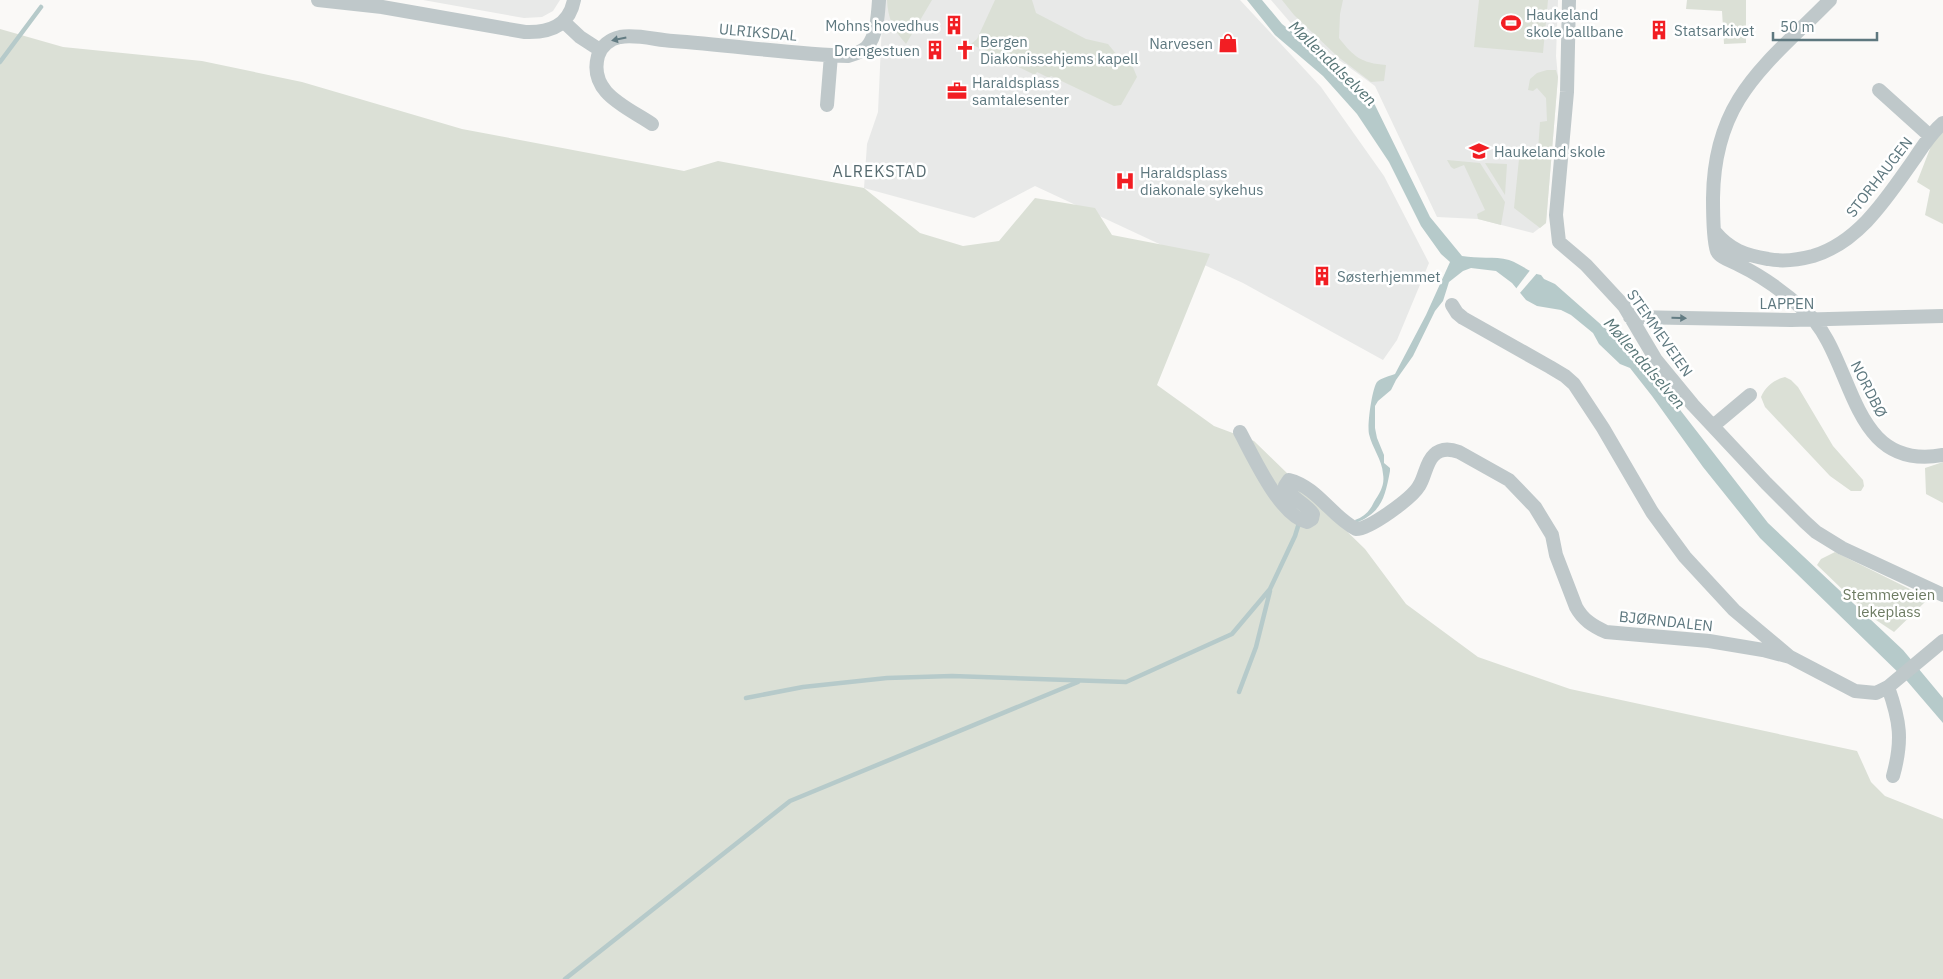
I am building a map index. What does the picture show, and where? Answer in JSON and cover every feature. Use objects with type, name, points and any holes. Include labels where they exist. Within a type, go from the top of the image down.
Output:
[{"type":"street","points":[[318,0],[382,7],[525,32],[546,31],[564,22],[570,14],[574,0]]},
{"type":"street","name":"ULRIKSDAL","points":[[600,50],[612,39],[642,37],[848,56],[866,48],[875,31],[878,0]]},
{"type":"street","name":"STEMMEVEIEN","points":[[1569,0],[1568,92],[1556,226],[1559,242],[1582,261],[1624,306],[1656,360],[1713,426],[1766,483],[1816,532],[1855,554],[1943,595]]},
{"type":"street","points":[[1815,320],[1772,285],[1720,255],[1717,251],[1713,182],[1726,123],[1736,103],[1755,75],[1830,0]]},
{"type":"street","points":[[564,22],[580,37],[600,50],[596,72],[600,86],[608,96],[652,124]]},
{"type":"street","points":[[827,105],[831,55]]},
{"type":"street","name":"STORHAUGEN","points":[[1879,90],[1930,136]]},
{"type":"street","name":"STORHAUGEN","points":[[1715,232],[1725,243],[1734,249],[1771,260],[1783,261],[1806,258],[1834,247],[1855,233],[1880,205],[1930,136],[1943,122]]},
{"type":"street","name":"BJØRNDALEN","points":[[1452,305],[1457,313],[1464,318],[1550,367],[1574,384],[1652,512],[1684,557],[1734,610],[1790,657],[1855,691],[1876,693],[1893,683],[1943,641]]},
{"type":"street","name":"LAPPEN","points":[[1630,317],[1815,320],[1943,316]]},
{"type":"street","name":"NORDBØ","points":[[1815,320],[1827,339],[1861,417],[1873,432],[1886,444],[1902,454],[1918,457],[1943,455]]},
{"type":"street","points":[[1713,426],[1750,395]]},
{"type":"street","name":"BJØRNDALEN","points":[[1240,432],[1282,505],[1296,517],[1307,522],[1312,519],[1312,514],[1309,508],[1288,493],[1285,486],[1289,480],[1317,496],[1356,529],[1380,518],[1414,493],[1424,478],[1436,453],[1452,450],[1460,452],[1509,480],[1535,507],[1552,535],[1555,552],[1576,607],[1579,613],[1591,625],[1606,632],[1709,641],[1763,650],[1790,657]]},
{"type":"street","points":[[1893,683],[1900,738],[1893,776]]},
{"type":"shaded area","points":[[423,0],[560,0],[553,11],[542,17],[524,18]]},
{"type":"shaded area","name":"Haraldsplass diakonale sykehus","points":[[883,0],[1240,0],[1321,87],[1384,176],[1429,263],[1397,340],[1383,360],[1243,283],[1035,186],[974,218],[864,188],[867,144],[878,112]]},
{"type":"shaded area","name":"Møllendalselven","points":[[1247,0],[1262,0],[1282,24],[1346,74],[1371,97],[1430,217],[1462,256],[1509,260],[1541,275],[1544,279],[1555,284],[1646,366],[1768,523],[1903,650],[1943,698],[1943,723],[1907,681],[1760,538],[1703,467],[1630,368],[1620,364],[1599,344],[1593,333],[1571,315],[1561,310],[1537,306],[1526,300],[1512,283],[1496,271],[1471,268],[1463,271],[1449,282],[1443,301],[1435,311],[1413,356],[1391,390],[1375,406],[1377,438],[1384,455],[1384,463],[1390,468],[1390,471],[1381,503],[1372,514],[1356,523],[1355,520],[1371,508],[1383,485],[1381,463],[1369,434],[1370,407],[1375,386],[1381,379],[1395,374],[1426,315],[1450,262],[1441,254],[1421,226],[1389,162],[1357,114],[1323,76],[1275,35]]},
{"type":"shaded area","name":"Haukeland skole","points":[[1271,0],[1558,0],[1556,56],[1558,77],[1546,223],[1533,233],[1478,219],[1437,217],[1375,86],[1295,28]]},
{"type":"green space","points":[[887,0],[932,0],[906,44],[892,23]]},
{"type":"green space","points":[[995,0],[1032,0],[1036,13],[1086,39],[1108,44],[1117,55],[1132,65],[1137,77],[1121,105],[1114,106],[1051,76],[1049,78],[1037,72],[1035,75],[971,44],[977,39]]},
{"type":"green space","points":[[1282,0],[1343,0],[1340,14],[1339,38],[1349,50],[1364,61],[1386,65],[1384,81],[1371,82],[1337,56],[1294,15]]},
{"type":"green space","name":"Haukeland skole ballbane","points":[[1479,0],[1548,0],[1543,53],[1474,47]]},
{"type":"green space","points":[[1687,0],[1746,0],[1746,43],[1724,44],[1722,11],[1686,9]]},
{"type":"green space","points":[[0,29],[63,47],[202,61],[302,82],[462,129],[684,171],[718,161],[864,188],[920,233],[963,246],[999,241],[1035,198],[1095,208],[1112,235],[1210,254],[1157,385],[1214,426],[1254,441],[1365,549],[1406,604],[1478,657],[1570,689],[1857,751],[1871,782],[1885,796],[1943,819],[1943,979],[0,979]]},
{"type":"green space","points":[[1556,70],[1558,77],[1546,223],[1540,228],[1514,208],[1519,159],[1524,159],[1538,150],[1540,122],[1547,121],[1546,98],[1537,88],[1533,91],[1528,90],[1530,79],[1537,73]]},
{"type":"green space","points":[[1943,131],[1943,224],[1925,215],[1930,190],[1917,182],[1933,141]]},
{"type":"green space","points":[[1447,160],[1480,163],[1505,202],[1501,225],[1478,219],[1477,214],[1485,210],[1464,165],[1454,169]]},
{"type":"green space","points":[[1485,163],[1507,164],[1505,195]]},
{"type":"green space","points":[[1785,377],[1798,387],[1833,446],[1863,480],[1864,486],[1861,491],[1851,491],[1830,476],[1765,407],[1761,397],[1765,390],[1774,382]]},
{"type":"green space","points":[[1943,462],[1943,503],[1926,494],[1925,468]]},
{"type":"green space","name":"Stemmeveien lekeplass","points":[[1835,552],[1924,596],[1926,600],[1894,632],[1870,616],[1817,565],[1821,559]]},
{"type":"pier","points":[[1531,269],[1538,272],[1519,294],[1515,290]]},
{"type":"waterway","points":[[0,62],[41,7]]},
{"type":"waterway","points":[[746,698],[803,687],[887,678],[952,676],[1126,682],[1232,634],[1270,589],[1295,536],[1299,523]]},
{"type":"waterway","points":[[1239,692],[1256,647],[1270,591]]},
{"type":"waterway","points":[[565,979],[790,801],[1078,682]]},
{"type":"place","name":"Haukeland skole ballbane","points":[[1511,23]]},
{"type":"place","name":"Mohns hovedhus","points":[[954,25]]},
{"type":"place","name":"Statsarkivet","points":[[1659,30]]},
{"type":"place","name":"Narvesen","points":[[1228,43]]},
{"type":"place","name":"Drengestuen","points":[[935,50]]},
{"type":"place","name":"Bergen Diakonissehjems kapell","points":[[965,50]]},
{"type":"place","name":"Haraldsplass samtalesenter","points":[[957,91]]},
{"type":"place","name":"Haukeland skole","points":[[1479,151]]},
{"type":"place","name":"Haraldsplass diakonale sykehus","points":[[1125,181]]},
{"type":"place","name":"Søsterhjemmet","points":[[1322,276]]},
{"type":"district","name":"ALREKSTAD","points":[[880,171]]}]
